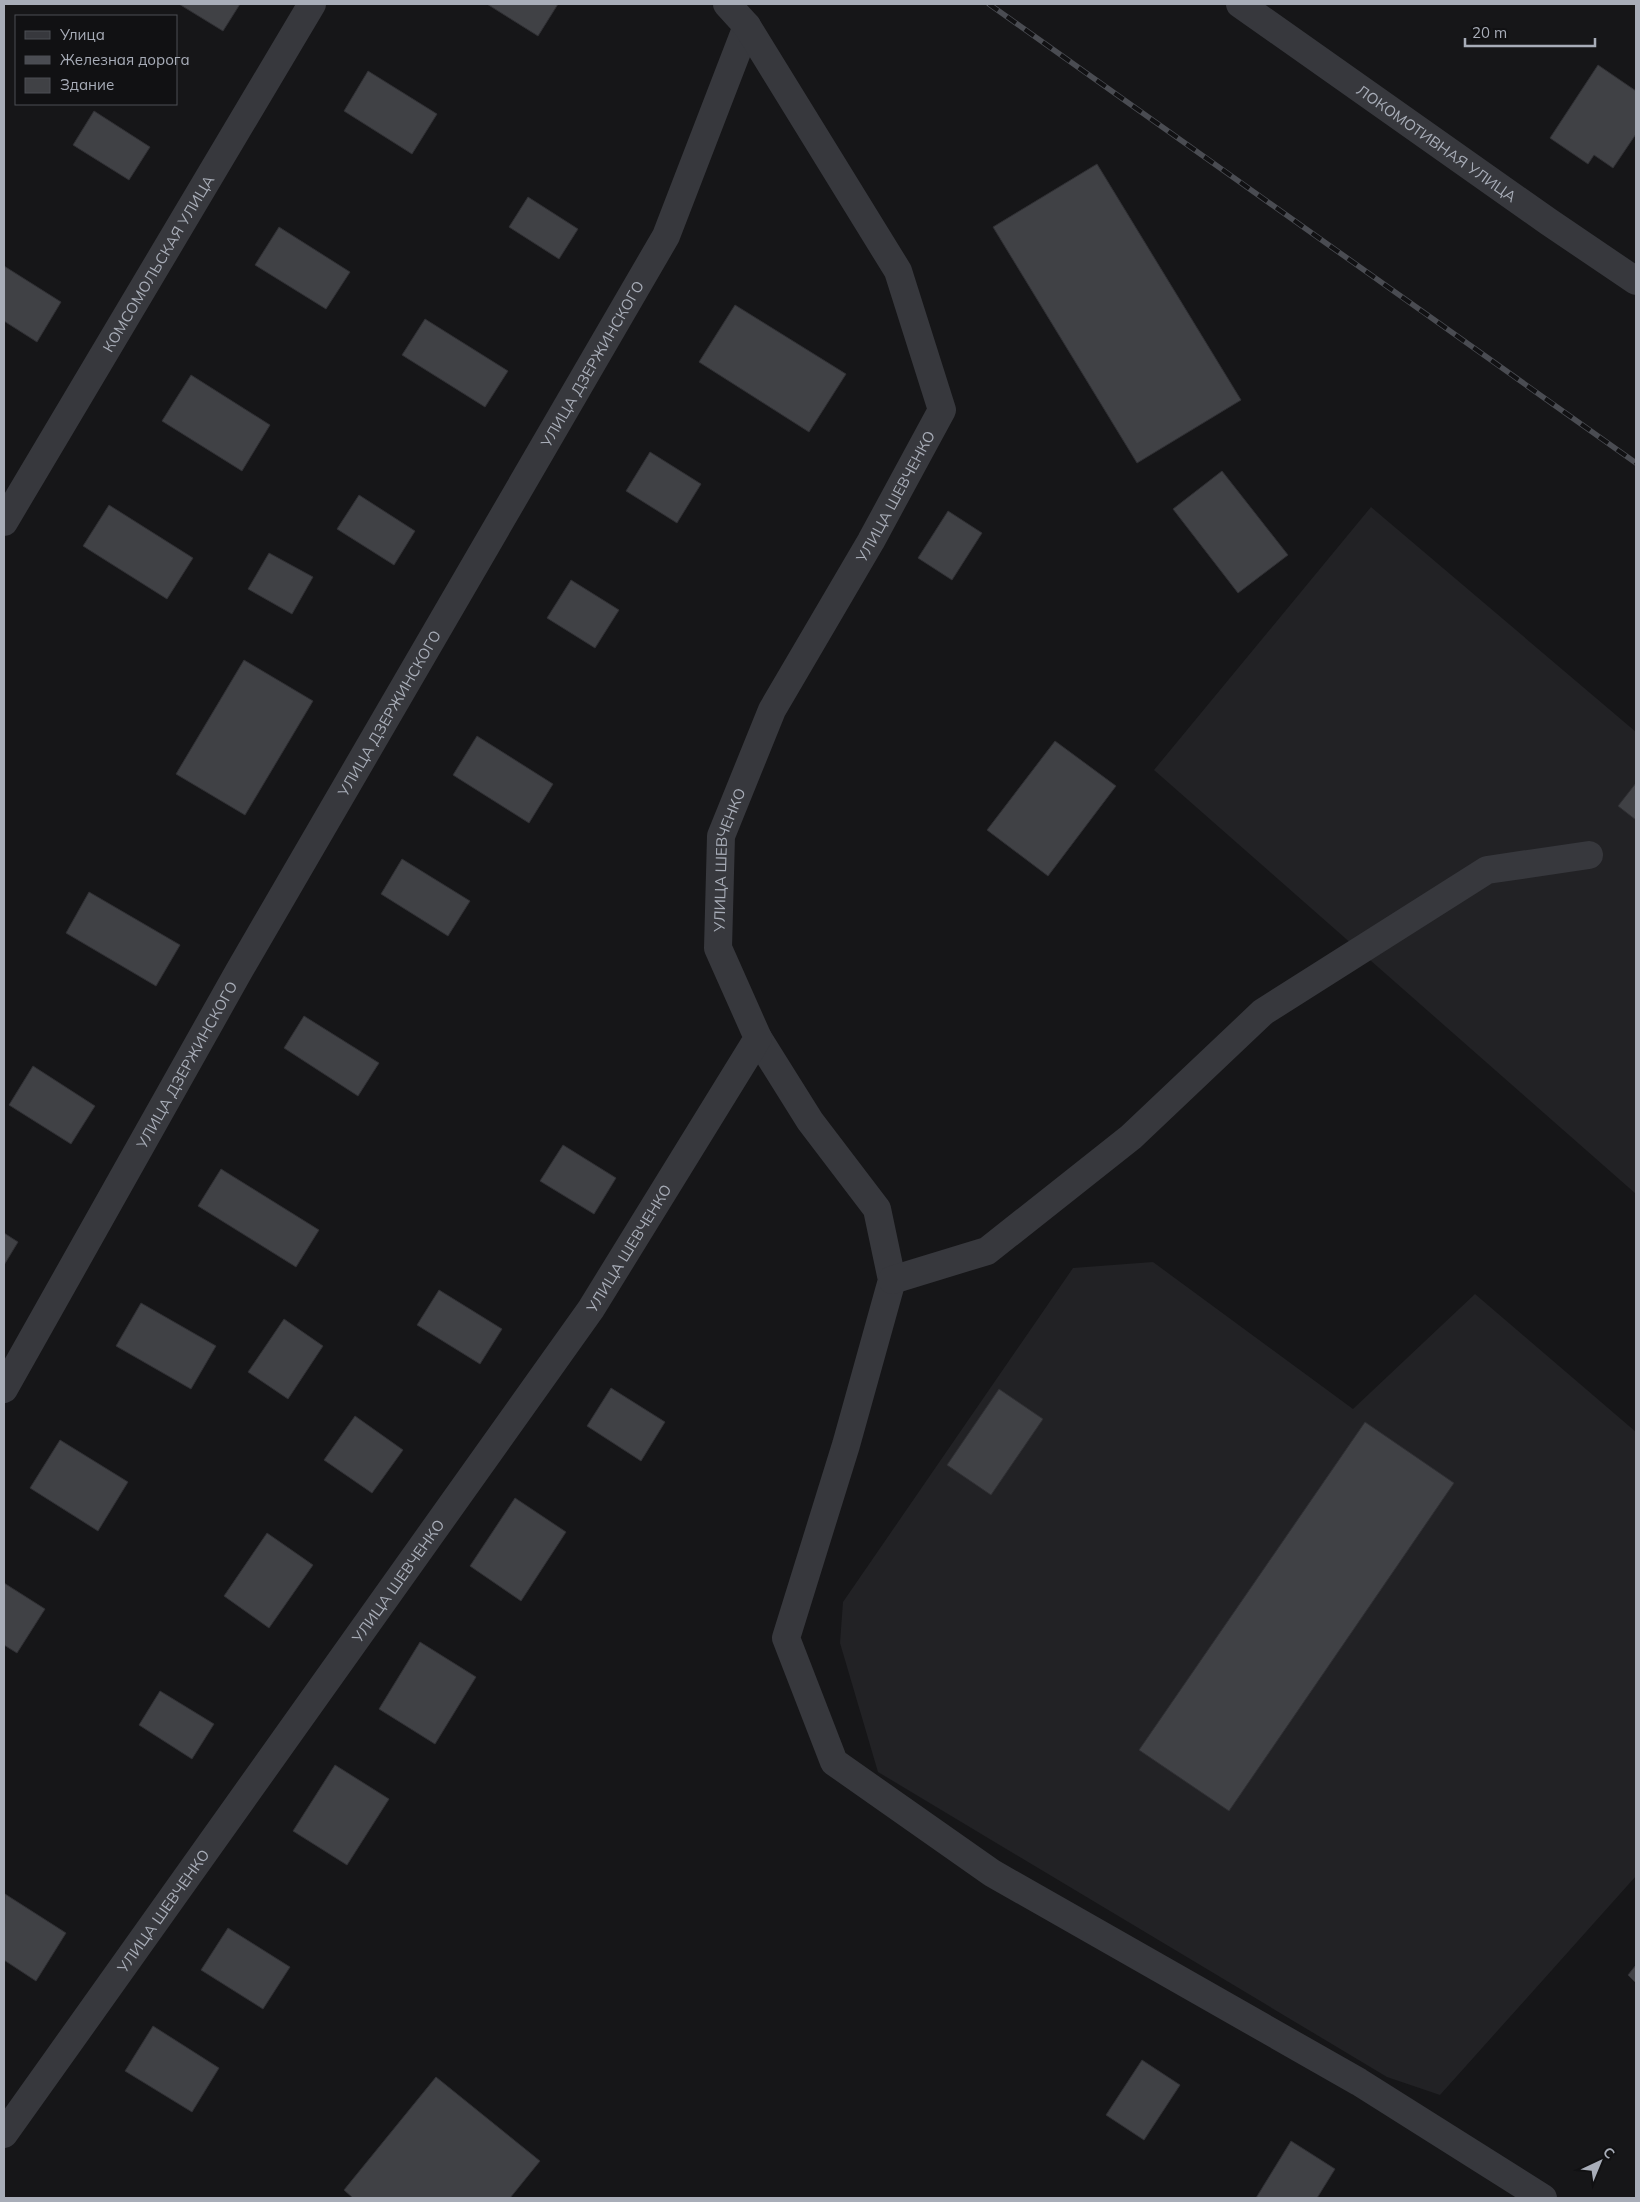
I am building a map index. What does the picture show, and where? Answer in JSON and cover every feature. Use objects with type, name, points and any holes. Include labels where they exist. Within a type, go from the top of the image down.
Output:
[{"type":"street","name":"КОМСОМОЛЬСКАЯ УЛИЦА","points":[[4,522],[312,4]]},
{"type":"street","name":"УЛИЦА ШЕВЧЕНКО","points":[[4,2134],[591,1309],[758,1038],[718,948],[720,836],[772,710],[872,541],[942,410],[898,271],[747,26],[727,4]]},
{"type":"street","name":"ЛОКОМОТИВНАЯ УЛИЦА","points":[[1240,4],[1549,222],[1636,281]]},
{"type":"street","name":"УЛИЦА ДЗЕРЖИНСКОГО","points":[[4,1388],[234,980],[666,236],[747,26]]},
{"type":"street","points":[[892,1280],[987,1252],[1131,1137],[1263,1012],[1487,870],[1589,855]]},
{"type":"street","points":[[758,1038],[810,1120],[877,1209],[892,1280],[846,1445],[786,1638],[834,1762],[992,1874],[1360,2082],[1543,2198]]},
{"type":"shaded area","points":[[1371,507],[1636,732],[1636,1194],[1154,770]]},
{"type":"shaded area","points":[[1153,1262],[1353,1409],[1475,1294],[1636,1432],[1636,1876],[1440,2095],[1387,2077],[878,1772],[840,1643],[843,1602],[1073,1268]]},
{"type":"building","points":[[179,4],[240,4],[223,31]]},
{"type":"building","points":[[487,4],[558,4],[538,36]]},
{"type":"building","points":[[1598,65],[1636,91],[1636,134],[1613,168],[1594,155],[1588,164],[1550,138]]},
{"type":"building","points":[[368,71],[437,114],[412,154],[344,111]]},
{"type":"building","points":[[94,111],[150,147],[129,180],[73,145]]},
{"type":"building","points":[[1097,164],[1241,400],[1137,463],[993,227]]},
{"type":"building","points":[[528,197],[578,229],[559,259],[509,227]]},
{"type":"building","points":[[279,227],[350,272],[326,309],[255,265]]},
{"type":"building","points":[[4,266],[61,302],[37,342],[4,321]]},
{"type":"building","points":[[735,305],[846,374],[809,432],[699,362]]},
{"type":"building","points":[[425,319],[508,371],[485,407],[402,355]]},
{"type":"building","points":[[191,375],[270,425],[242,471],[162,421]]},
{"type":"building","points":[[650,452],[701,484],[677,523],[626,491]]},
{"type":"building","points":[[1222,471],[1288,555],[1238,593],[1173,509]]},
{"type":"building","points":[[359,495],[415,531],[394,565],[337,529]]},
{"type":"building","points":[[109,505],[193,558],[167,599],[83,546]]},
{"type":"building","points":[[948,511],[982,533],[952,580],[918,558]]},
{"type":"building","points":[[269,553],[313,577],[292,614],[248,589]]},
{"type":"building","points":[[571,580],[619,610],[595,648],[547,618]]},
{"type":"building","points":[[244,660],[313,701],[245,815],[176,774]]},
{"type":"building","points":[[477,736],[553,784],[529,823],[453,775]]},
{"type":"building","points":[[1055,741],[1116,786],[1048,876],[987,830]]},
{"type":"building","points":[[1636,783],[1636,820],[1618,806]]},
{"type":"building","points":[[402,859],[470,901],[448,936],[381,894]]},
{"type":"building","points":[[89,892],[180,945],[156,986],[66,933]]},
{"type":"building","points":[[304,1016],[379,1063],[358,1096],[284,1048]]},
{"type":"building","points":[[33,1066],[95,1106],[71,1144],[9,1105]]},
{"type":"building","points":[[563,1145],[616,1178],[594,1214],[540,1181]]},
{"type":"building","points":[[221,1169],[319,1230],[296,1267],[198,1206]]},
{"type":"building","points":[[4,1233],[18,1242],[4,1265]]},
{"type":"building","points":[[439,1290],[502,1329],[480,1364],[417,1325]]},
{"type":"building","points":[[141,1303],[216,1346],[191,1389],[116,1346]]},
{"type":"building","points":[[284,1319],[323,1346],[288,1399],[248,1372]]},
{"type":"building","points":[[611,1388],[665,1422],[641,1461],[587,1426]]},
{"type":"building","points":[[999,1389],[1043,1419],[991,1495],[947,1465]]},
{"type":"building","points":[[355,1416],[403,1450],[372,1493],[324,1460]]},
{"type":"building","points":[[1365,1422],[1454,1483],[1229,1811],[1139,1750]]},
{"type":"building","points":[[60,1440],[128,1482],[98,1531],[30,1488]]},
{"type":"building","points":[[515,1498],[566,1532],[521,1601],[470,1566]]},
{"type":"building","points":[[267,1533],[313,1565],[269,1628],[224,1596]]},
{"type":"building","points":[[4,1583],[45,1609],[17,1653],[4,1645]]},
{"type":"building","points":[[420,1642],[476,1677],[435,1744],[379,1709]]},
{"type":"building","points":[[160,1691],[214,1724],[192,1759],[139,1725]]},
{"type":"building","points":[[335,1765],[389,1799],[347,1865],[293,1831]]},
{"type":"building","points":[[5,1894],[66,1933],[36,1981],[4,1960]]},
{"type":"building","points":[[228,1928],[290,1967],[263,2009],[201,1970]]},
{"type":"building","points":[[1636,1965],[1636,1983],[1628,1975]]},
{"type":"building","points":[[153,2026],[219,2068],[192,2112],[125,2071]]},
{"type":"building","points":[[1142,2060],[1180,2085],[1144,2140],[1106,2115]]},
{"type":"building","points":[[436,2077],[540,2161],[510,2198],[353,2198],[344,2190]]},
{"type":"building","points":[[1291,2141],[1335,2169],[1317,2198],[1256,2198]]},
{"type":"railway","points":[[989,4],[1636,463]]}]
